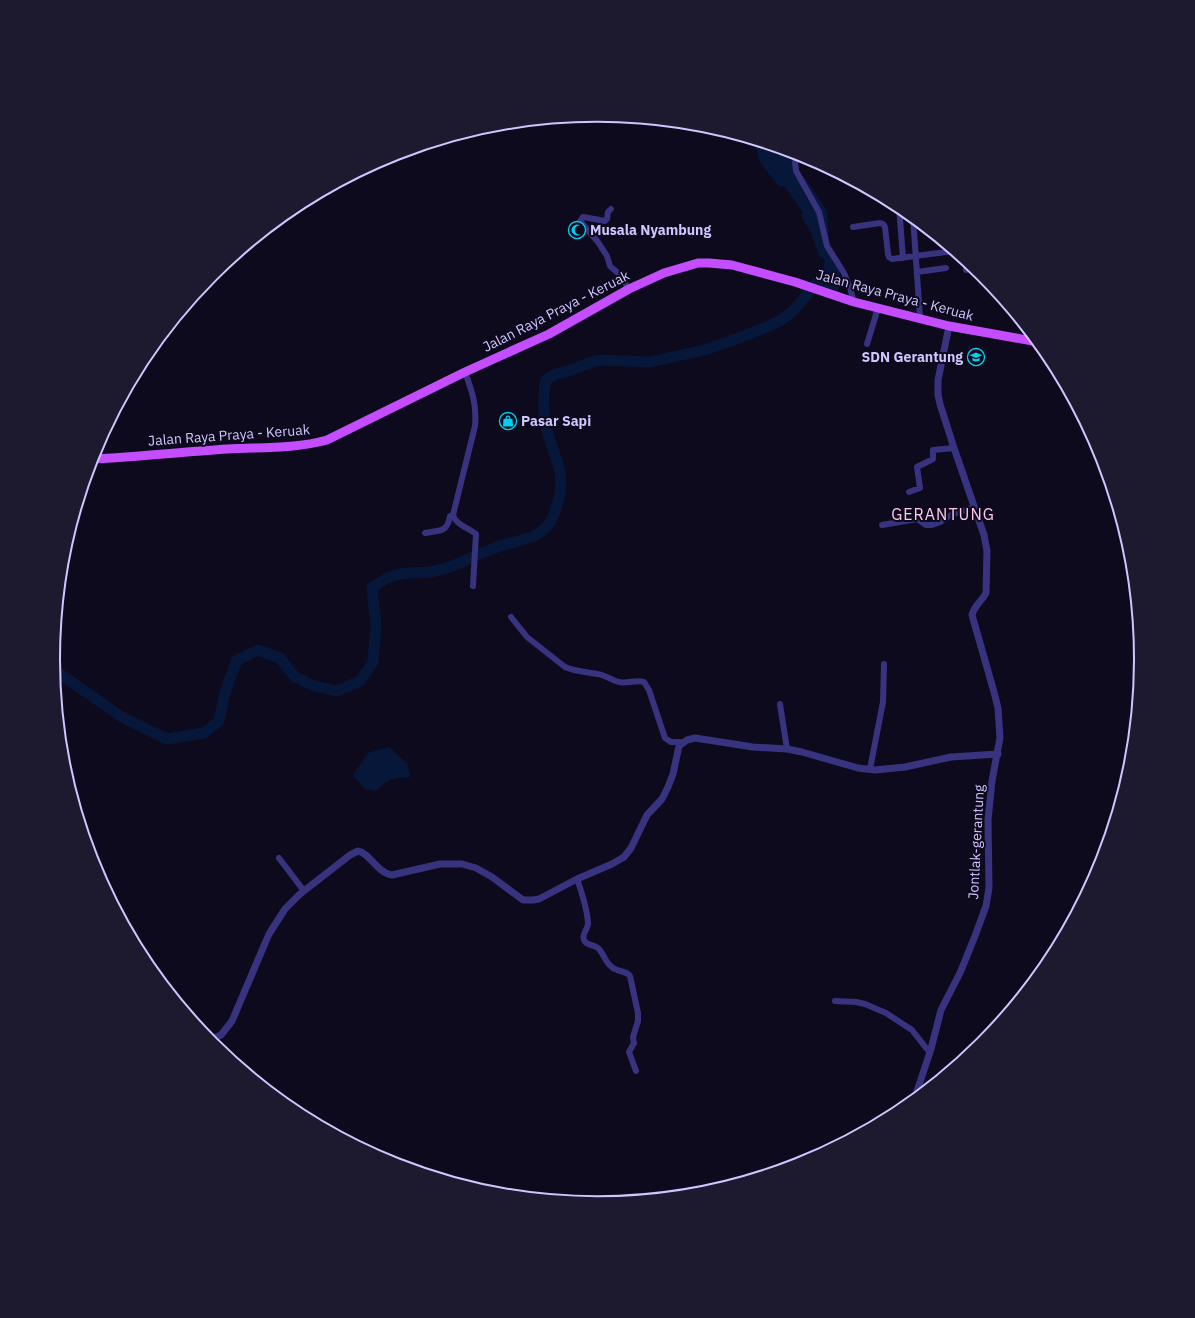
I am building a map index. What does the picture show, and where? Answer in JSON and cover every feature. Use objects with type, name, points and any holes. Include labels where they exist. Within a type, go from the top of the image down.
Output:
[{"type":"main road","name":"Jalan Raya Praya - Keruak","points":[[99,458],[126,458],[207,450],[293,446],[316,443],[338,436],[464,372],[549,334],[629,289],[664,273],[698,264],[709,263],[732,265],[796,282],[854,302],[949,326],[1030,341]]},
{"type":"street","points":[[796,159],[796,171],[819,212],[827,246],[844,273],[854,302]]},
{"type":"street","points":[[610,209],[605,221],[583,217],[580,221],[598,242],[607,256],[610,266],[619,274],[629,289]]},
{"type":"street","points":[[900,215],[903,258]]},
{"type":"street","points":[[852,227],[880,223],[883,224],[889,256],[892,259],[946,252]]},
{"type":"street","points":[[914,225],[920,318]]},
{"type":"street","points":[[917,272],[946,268]]},
{"type":"street","points":[[867,344],[878,308]]},
{"type":"street","name":"Jontlak-gerantung","points":[[917,1091],[930,1053],[941,1010],[960,973],[982,918],[988,897],[988,820],[992,781],[1000,738],[998,708],[983,651],[972,619],[972,612],[984,598],[986,593],[987,551],[984,535],[940,404],[937,386],[949,326]]},
{"type":"street","points":[[425,533],[444,529],[448,525],[450,516],[453,515],[475,426],[475,403],[464,372]]},
{"type":"street","points":[[909,492],[920,488],[917,467],[933,458],[933,450],[954,448]]},
{"type":"street","points":[[882,525],[917,519],[926,525],[932,525],[974,507]]},
{"type":"street","points":[[453,515],[455,520],[476,534],[473,586]]},
{"type":"street","points":[[511,617],[527,637],[565,667],[571,670],[602,675],[618,682],[644,682],[649,690],[665,738],[672,742],[682,742],[695,738],[753,747],[786,749],[858,768],[870,769],[905,767],[952,757],[998,754]]},
{"type":"street","points":[[870,769],[883,702],[884,664]]},
{"type":"street","points":[[780,704],[786,749]]},
{"type":"street","points":[[216,1037],[221,1035],[229,1026],[239,1007],[269,934],[285,909],[293,900],[350,855],[359,851],[385,873],[392,875],[440,864],[456,863],[468,865],[492,877],[519,897],[527,901],[539,899],[577,879],[616,862],[627,854],[647,815],[662,799],[668,787],[676,762],[678,748],[682,742]]},
{"type":"street","points":[[279,858],[304,891]]},
{"type":"street","points":[[577,879],[586,908],[588,922],[587,928],[583,935],[583,940],[599,949],[608,964],[613,968],[625,972],[630,976],[638,1019],[634,1043],[629,1052],[636,1071]]},
{"type":"street","points":[[835,1001],[866,1004],[886,1013],[912,1030],[930,1053]]},
{"type":"water","points":[[761,147],[788,156],[811,186],[827,211],[830,255],[841,268],[838,292],[815,285],[824,268],[824,257],[815,229],[764,158]]},
{"type":"water","points":[[389,747],[407,763],[410,777],[391,780],[376,791],[365,789],[353,775],[368,753]]},
{"type":"waterway","points":[[762,147],[765,160],[782,181]]},
{"type":"waterway","points":[[807,216],[815,228],[824,253]]},
{"type":"waterway","points":[[60,674],[122,717],[167,739],[204,733],[219,721],[225,692],[237,660],[258,650],[280,658],[295,677],[314,686],[337,691],[360,681],[373,662],[376,625],[372,588],[393,576],[407,573],[429,572],[447,568],[488,550],[532,537],[544,529],[551,521],[555,513],[561,485],[559,469],[547,431],[545,418],[544,400],[546,380],[556,374],[595,361],[650,362],[704,350],[728,342],[781,320],[793,311],[819,280]]},
{"type":"place","name":"Musala Nyambung","points":[[577,230]]},
{"type":"place","name":"SDN Gerantung","points":[[976,357]]},
{"type":"place","name":"Pasar Sapi","points":[[508,421]]},
{"type":"district","name":"GERANTUNG","points":[[943,514]]}]
